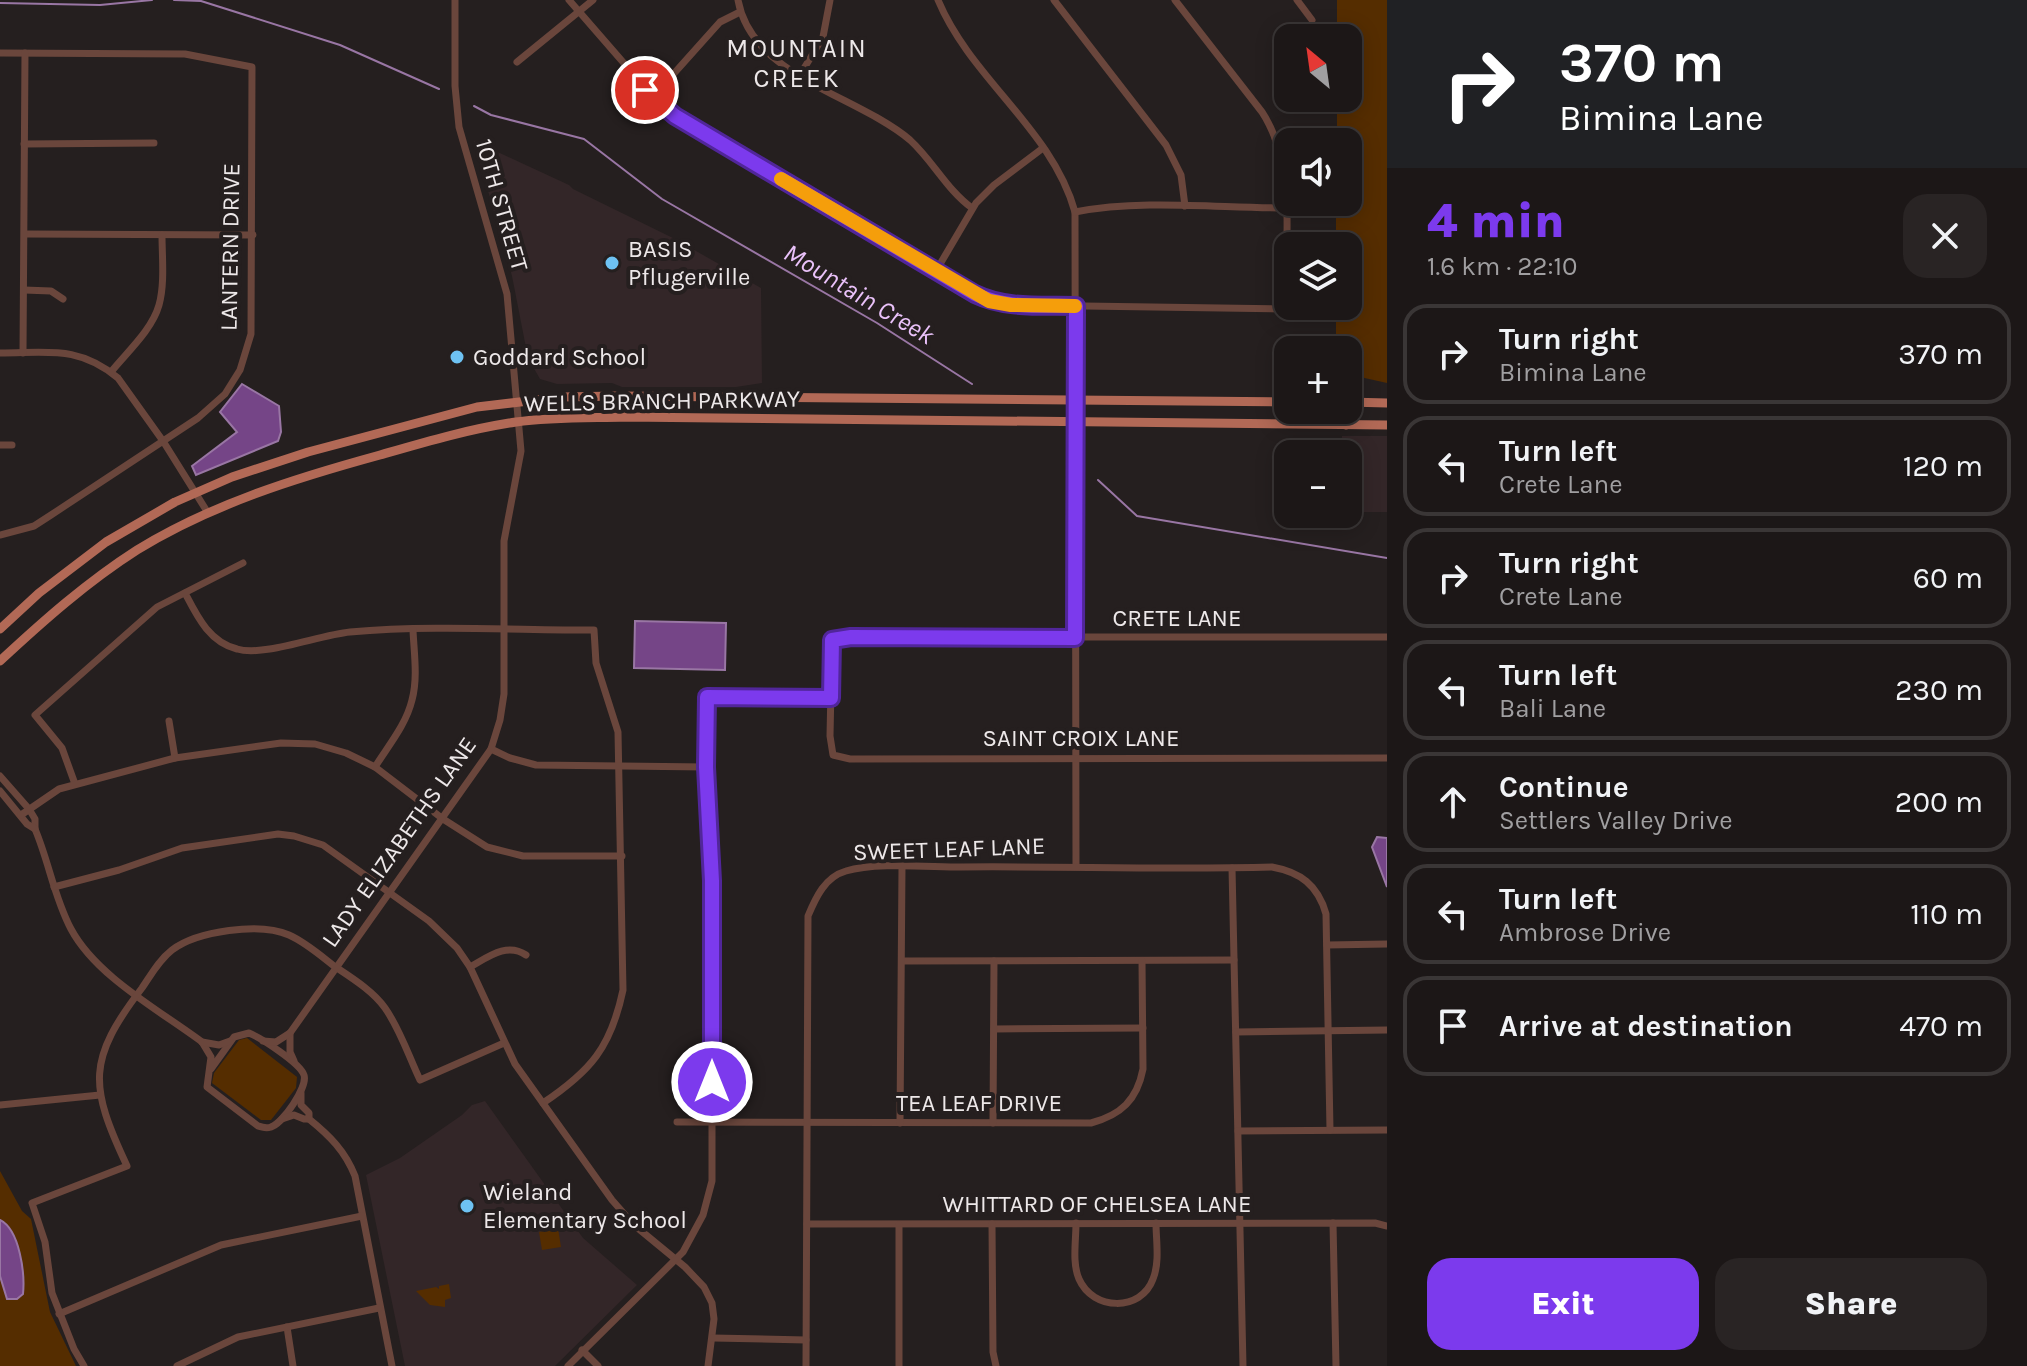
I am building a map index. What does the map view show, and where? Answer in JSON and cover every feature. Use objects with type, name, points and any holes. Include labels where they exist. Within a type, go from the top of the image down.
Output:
[{"type":"main road","name":"WELLS BRANCH PARKWAY","points":[[0,629],[39,593],[106,542],[196,492],[296,456],[444,414],[517,401],[604,396],[1274,402]]},
{"type":"main road","points":[[1362,402],[1387,403]]},
{"type":"main road","name":"WELLS BRANCH PARKWAY","points":[[0,661],[97,577],[137,550],[208,513],[288,481],[461,432],[519,422],[625,417],[1387,425]]},
{"type":"street","name":"10TH STREET","points":[[455,0],[455,86],[459,127],[507,294],[519,422]]},
{"type":"street","points":[[569,0],[652,98],[675,116],[989,301],[1011,305],[1285,309],[1286,216]]},
{"type":"street","points":[[517,62],[593,0]]},
{"type":"street","points":[[738,0],[740,12],[762,49],[800,75],[903,135],[972,208]]},
{"type":"street","points":[[800,75],[823,37],[830,0]]},
{"type":"street","points":[[938,0],[962,44],[1059,170],[1075,212],[1076,866]]},
{"type":"street","points":[[1054,0],[1166,145],[1181,175],[1185,206]]},
{"type":"street","points":[[1175,0],[1274,130]]},
{"type":"street","points":[[1297,0],[1312,20]]},
{"type":"street","points":[[652,98],[720,22],[740,12]]},
{"type":"street","points":[[0,53],[25,53],[23,353]]},
{"type":"street","name":"LANTERN DRIVE","points":[[0,535],[34,526],[214,405],[240,370],[251,334],[252,67],[185,54],[25,53]]},
{"type":"street","points":[[24,144],[154,143]]},
{"type":"street","points":[[936,271],[972,208],[994,185],[1043,148]]},
{"type":"street","points":[[1075,212],[1096,208],[1185,206],[1274,208]]},
{"type":"street","points":[[25,234],[253,235]]},
{"type":"street","points":[[111,372],[145,330],[158,307],[162,235]]},
{"type":"street","points":[[24,290],[51,291],[63,299]]},
{"type":"street","points":[[0,353],[80,355],[111,372],[163,441],[208,513]]},
{"type":"street","name":"LADY ELIZABETHS LANE","points":[[290,1033],[491,749],[504,694],[504,541],[521,451],[519,422]]},
{"type":"street","points":[[0,445],[12,445]]},
{"type":"street","points":[[75,784],[62,748],[35,715],[140,620],[243,563]]},
{"type":"street","points":[[185,593],[200,623],[216,639],[236,649],[255,651],[347,632],[594,630],[596,663],[618,732],[623,990],[617,1019],[605,1045],[587,1070],[543,1103]]},
{"type":"street","points":[[375,767],[403,725],[412,702],[415,679],[413,630]]},
{"type":"street","name":"CRETE LANE","points":[[831,698],[832,640],[851,637],[1387,637]]},
{"type":"street","points":[[568,1366],[677,1260],[695,1234],[708,1202],[712,1181],[712,881],[706,767],[707,697],[831,698]]},
{"type":"street","name":"SAINT CROIX LANE","points":[[831,698],[833,755],[850,759],[1387,758]]},
{"type":"street","points":[[169,721],[175,758]]},
{"type":"street","points":[[21,815],[59,789],[175,758],[281,743],[315,744],[346,753],[375,767],[471,839],[503,853],[523,856],[622,856]]},
{"type":"street","points":[[491,749],[536,765],[706,767]]},
{"type":"street","points":[[0,776],[35,819],[35,829],[61,908],[79,942],[96,962],[202,1042],[211,1057],[211,1069]]},
{"type":"street","points":[[0,791],[35,829]]},
{"type":"street","points":[[54,887],[119,870],[182,848],[278,834],[323,845],[390,893],[444,934],[470,967],[515,1064],[612,1200],[634,1225],[695,1277],[708,1295],[714,1319],[708,1366]]},
{"type":"street","name":"SWEET LEAF LANE","points":[[806,1366],[808,916],[817,894],[844,871],[902,867],[1076,866],[1272,867],[1291,871],[1308,881],[1323,904],[1327,945],[1330,1130]]},
{"type":"street","points":[[900,1123],[902,867]]},
{"type":"street","points":[[1232,868],[1243,1366]]},
{"type":"street","points":[[84,1366],[59,1314],[49,1282],[45,1242],[32,1203],[127,1166],[106,1120],[100,1095],[101,1058],[119,1017],[162,960],[183,943],[250,928],[289,934],[370,992],[386,1009],[420,1080],[504,1043]]},
{"type":"street","points":[[1327,945],[1387,944]]},
{"type":"street","points":[[470,967],[505,949],[518,949],[526,955]]},
{"type":"street","points":[[902,961],[1234,960]]},
{"type":"street","points":[[993,1123],[994,961]]},
{"type":"street","name":"TEA LEAF DRIVE","points":[[677,1122],[1091,1123],[1119,1113],[1140,1086],[1143,1069],[1142,961]]},
{"type":"street","points":[[994,1029],[1143,1028]]},
{"type":"street","points":[[1236,1032],[1387,1030]]},
{"type":"street","points":[[202,1042],[219,1045],[237,1035],[249,1033],[296,1065]]},
{"type":"street","points":[[263,1041],[276,1042],[290,1033]]},
{"type":"street","points":[[290,1033],[290,1052],[305,1077],[301,1105],[309,1113],[309,1119]]},
{"type":"street","points":[[232,1039],[206,1081],[211,1092],[263,1128],[273,1126],[280,1120],[301,1092]]},
{"type":"street","points":[[0,1105],[100,1095]]},
{"type":"street","points":[[280,1120],[294,1115],[309,1119],[334,1139],[349,1160],[355,1176],[392,1366]]},
{"type":"street","points":[[1238,1131],[1387,1130]]},
{"type":"street","points":[[59,1314],[221,1245],[362,1216]]},
{"type":"street","points":[[1076,1223],[1076,1265],[1082,1285],[1097,1299],[1120,1304],[1138,1297],[1153,1280],[1156,1223]]},
{"type":"street","points":[[1333,1223],[1336,1366]]},
{"type":"street","name":"WHITTARD OF CHELSEA LANE","points":[[807,1224],[1375,1223],[1387,1226]]},
{"type":"street","points":[[992,1224],[993,1352],[996,1366]]},
{"type":"street","points":[[899,1225],[899,1366]]},
{"type":"street","points":[[177,1366],[238,1337],[379,1308]]},
{"type":"street","points":[[287,1327],[293,1366]]},
{"type":"street","points":[[713,1338],[806,1340]]},
{"type":"street","points":[[582,1350],[598,1366]]},
{"type":"shaded area","points":[[1337,0],[1387,0],[1387,383],[1362,377],[1362,336],[1336,336],[1336,320],[1362,320],[1362,232],[1336,232],[1336,216],[1362,216],[1362,128],[1337,128],[1337,112],[1362,112],[1362,24],[1337,24]]},
{"type":"shaded area","name":"BASIS Pflugerville","points":[[474,141],[675,239],[761,288],[762,383],[736,387],[622,387],[612,383],[557,384],[540,379],[528,358],[512,276]]},
{"type":"shaded area","points":[[242,384],[279,406],[281,432],[278,441],[196,475],[192,466],[237,432],[220,412]]},
{"type":"shaded area","points":[[1342,436],[1387,436],[1387,512],[1362,512],[1362,440],[1342,440]]},
{"type":"shaded area","points":[[635,621],[726,623],[725,670],[634,668]]},
{"type":"shaded area","points":[[1377,837],[1387,838],[1387,887],[1372,847]]},
{"type":"shaded area","points":[[247,1038],[297,1077],[296,1088],[271,1120],[261,1120],[212,1083],[214,1073],[239,1040]]},
{"type":"shaded area","name":"Wieland Elementary School","points":[[485,1101],[583,1238],[637,1285],[555,1366],[405,1366],[366,1175],[400,1158],[472,1105]]},
{"type":"shaded area","points":[[0,1171],[22,1211],[31,1219],[50,1312],[76,1366],[0,1366]]},
{"type":"shaded area","points":[[0,1220],[12,1233],[20,1253],[23,1294],[17,1299],[7,1299],[0,1276]]},
{"type":"shaded area","points":[[558,1228],[561,1247],[542,1250],[539,1232]]},
{"type":"shaded area","points":[[449,1284],[451,1298],[445,1300],[445,1307],[430,1305],[416,1291],[439,1289],[439,1286]]},
{"type":"waterway","name":"Mountain Creek","points":[[0,3],[100,5],[152,0]]},
{"type":"waterway","name":"Mountain Creek","points":[[174,0],[201,1],[340,45],[439,89]]},
{"type":"waterway","name":"Mountain Creek","points":[[474,106],[491,115],[584,139],[662,199],[877,323],[972,384]]},
{"type":"waterway","name":"Mountain Creek","points":[[1098,480],[1137,516],[1387,558]]},
{"type":"slow traffic","points":[[781,179],[989,301],[1011,305],[1075,306]]},
{"type":"place","name":"BASIS Pflugerville","points":[[612,263]]},
{"type":"place","name":"Goddard School","points":[[457,357]]},
{"type":"place","name":"Wieland Elementary School","points":[[467,1206]]},
{"type":"district","name":"MOUNTAIN CREEK","points":[[797,63]]},
{"type":"route","points":[[645,90],[675,116],[975,294],[989,301],[1011,305],[1076,306],[1075,638],[851,637],[832,640],[831,698],[707,697],[706,767],[712,881],[712,1082]]}]
